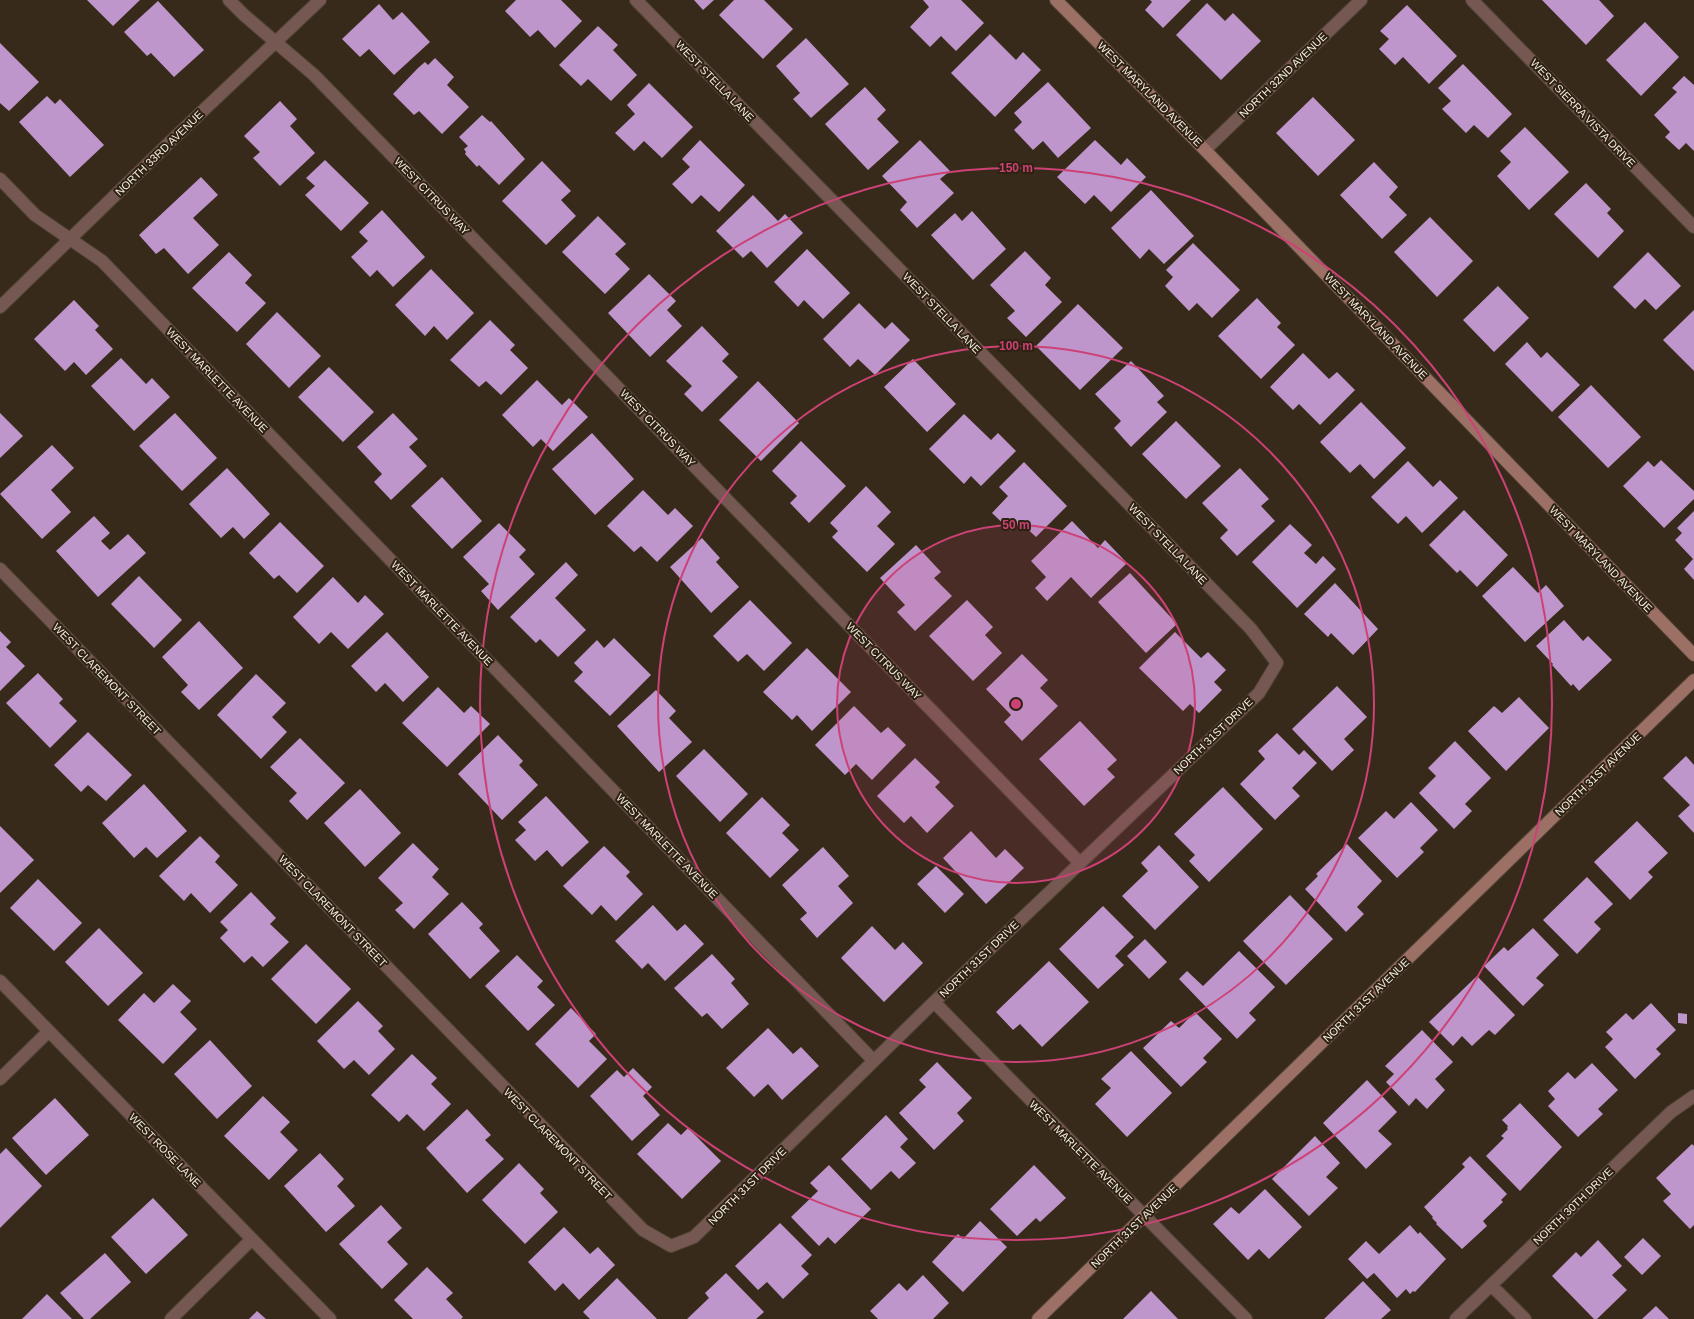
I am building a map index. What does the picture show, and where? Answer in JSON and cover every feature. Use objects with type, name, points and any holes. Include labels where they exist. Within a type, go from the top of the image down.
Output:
[{"type":"street","name":"WEST CITRUS WAY","points":[[229,0],[244,15],[314,75],[1080,863]]},
{"type":"street","name":"NORTH 33RD AVENUE","points":[[0,307],[173,139],[320,0]]},
{"type":"street","name":"WEST STELLA LANE","points":[[636,0],[1245,623],[1278,663]]},
{"type":"street","name":"WEST MARYLAND AVENUE","points":[[1056,0],[1205,150],[1694,655]]},
{"type":"street","name":"NORTH 32ND AVENUE","points":[[1205,150],[1361,0]]},
{"type":"street","name":"WEST SIERRA VISTA DRIVE","points":[[1472,0],[1694,227]]},
{"type":"street","name":"WEST MARLETTE AVENUE","points":[[0,179],[35,215],[102,261],[108,267],[873,1060]]},
{"type":"street","name":"WEST CLAREMONT STREET","points":[[0,569],[643,1230],[671,1246]]},
{"type":"street","name":"NORTH 31ST DRIVE","points":[[671,1246],[694,1237],[873,1060],[1259,693],[1278,663]]},
{"type":"street","name":"NORTH 31ST AVENUE","points":[[1038,1319],[1694,680]]},
{"type":"street","name":"WEST ROSE LANE","points":[[0,980],[330,1319]]},
{"type":"street","name":"WEST MARLETTE AVENUE","points":[[934,1002],[1246,1319]]},
{"type":"street","points":[[0,1079],[49,1031]]},
{"type":"street","name":"NORTH 30TH DRIVE","points":[[1456,1319],[1671,1112],[1694,1096]]},
{"type":"street","points":[[171,1319],[252,1239]]},
{"type":"street","points":[[1492,1285],[1525,1319]]},
{"type":"building","points":[[87,0],[140,0],[113,26]]},
{"type":"building","points":[[516,0],[561,0],[582,21],[555,48],[538,30],[530,37],[505,11]]},
{"type":"building","points":[[694,0],[714,0],[703,10]]},
{"type":"building","points":[[734,0],[764,0],[793,29],[763,59],[719,15]]},
{"type":"building","points":[[923,0],[961,0],[984,23],[956,51],[941,36],[930,47],[910,27],[929,7]]},
{"type":"building","points":[[1150,0],[1191,0],[1163,28],[1145,10],[1152,2]]},
{"type":"building","points":[[1542,0],[1599,0],[1614,16],[1586,45]]},
{"type":"building","points":[[158,1],[204,50],[174,77],[151,53],[147,56],[124,32]]},
{"type":"building","points":[[1207,3],[1225,21],[1233,13],[1261,41],[1221,80],[1176,35]]},
{"type":"building","points":[[379,4],[393,20],[402,12],[430,42],[394,75],[369,49],[360,57],[342,39]]},
{"type":"building","points":[[1407,5],[1457,56],[1429,84],[1403,57],[1395,65],[1379,49],[1389,39],[1380,31]]},
{"type":"building","points":[[1645,22],[1679,57],[1641,96],[1606,60]]},
{"type":"building","points":[[598,26],[618,45],[613,50],[637,75],[611,101],[588,79],[581,86],[559,65]]},
{"type":"building","points":[[990,34],[1016,60],[1023,52],[1041,70],[995,117],[951,73]]},
{"type":"building","points":[[806,38],[849,84],[811,118],[793,99],[800,93],[776,66]]},
{"type":"building","points":[[0,43],[39,82],[9,111],[0,103]]},
{"type":"building","points":[[435,58],[454,77],[447,85],[469,107],[442,134],[419,111],[414,115],[393,94],[425,62],[428,65]]},
{"type":"building","points":[[1463,64],[1512,114],[1488,138],[1474,125],[1466,133],[1442,109],[1451,101],[1438,88]]},
{"type":"building","points":[[1684,76],[1694,85],[1694,151],[1686,143],[1679,150],[1665,137],[1670,132],[1654,115],[1677,92],[1672,88]]},
{"type":"building","points":[[1048,82],[1091,128],[1058,158],[1043,141],[1033,150],[1014,130],[1022,122],[1014,113]]},
{"type":"building","points":[[649,83],[693,127],[662,158],[644,141],[634,151],[615,133],[635,114],[627,105]]},
{"type":"building","points":[[865,87],[886,110],[877,119],[899,142],[868,170],[825,124]]},
{"type":"building","points":[[47,96],[55,104],[60,99],[104,145],[70,177],[19,122]]},
{"type":"building","points":[[1313,97],[1355,140],[1318,176],[1276,133]]},
{"type":"building","points":[[280,101],[297,119],[290,126],[315,153],[280,186],[253,158],[260,152],[244,136]]},
{"type":"building","points":[[482,115],[490,122],[491,121],[525,159],[499,185],[479,165],[477,167],[465,154],[466,152],[464,149],[468,146],[459,137]]},
{"type":"building","points":[[1525,127],[1569,172],[1529,210],[1497,176],[1511,162],[1500,151]]},
{"type":"building","points":[[700,140],[745,185],[719,212],[701,195],[692,204],[672,184],[690,167],[682,159]]},
{"type":"building","points":[[920,140],[950,171],[940,179],[954,193],[917,228],[900,210],[907,202],[882,176]]},
{"type":"building","points":[[1095,140],[1121,165],[1127,158],[1146,177],[1111,212],[1094,195],[1085,204],[1057,177]]},
{"type":"building","points":[[325,160],[369,203],[341,231],[305,195],[315,186],[306,178]]},
{"type":"building","points":[[542,161],[571,191],[561,200],[576,216],[546,245],[502,201]]},
{"type":"building","points":[[1374,162],[1398,187],[1389,197],[1407,215],[1382,239],[1340,195]]},
{"type":"building","points":[[201,177],[218,195],[193,218],[219,245],[188,274],[164,248],[156,254],[139,235]]},
{"type":"building","points":[[1586,183],[1611,209],[1607,213],[1624,231],[1598,258],[1554,214]]},
{"type":"building","points":[[1151,190],[1194,236],[1164,264],[1149,249],[1140,259],[1111,228]]},
{"type":"building","points":[[753,195],[778,221],[785,214],[803,233],[767,268],[751,251],[743,258],[716,231]]},
{"type":"building","points":[[382,210],[425,257],[393,287],[377,270],[370,277],[351,257],[368,241],[359,232]]},
{"type":"building","points":[[972,211],[1006,249],[973,280],[931,235],[955,213],[962,221]]},
{"type":"building","points":[[598,216],[626,244],[615,254],[630,269],[605,294],[562,252]]},
{"type":"building","points":[[1430,217],[1473,261],[1437,297],[1394,252]]},
{"type":"building","points":[[1193,243],[1240,290],[1212,318],[1197,303],[1189,311],[1165,286],[1173,277],[1166,270]]},
{"type":"building","points":[[807,249],[850,293],[823,319],[804,300],[798,307],[774,282]]},
{"type":"building","points":[[1025,251],[1051,278],[1045,285],[1062,302],[1026,337],[1007,318],[1015,311],[990,285]]},
{"type":"building","points":[[229,252],[252,275],[245,283],[266,303],[237,332],[192,288]]},
{"type":"building","points":[[1648,252],[1681,286],[1656,310],[1645,299],[1635,309],[1613,287]]},
{"type":"building","points":[[431,269],[474,313],[447,340],[434,326],[425,336],[395,305]]},
{"type":"building","points":[[649,274],[676,301],[667,310],[682,326],[650,357],[608,313]]},
{"type":"building","points":[[1498,286],[1529,318],[1494,352],[1463,320]]},
{"type":"building","points":[[1257,298],[1281,323],[1277,327],[1295,345],[1261,379],[1218,336]]},
{"type":"building","points":[[74,300],[99,326],[95,330],[113,349],[86,375],[74,362],[65,371],[34,339]]},
{"type":"building","points":[[859,303],[885,329],[892,322],[910,340],[875,375],[858,359],[850,367],[823,339]]},
{"type":"building","points":[[1078,304],[1123,348],[1080,390],[1036,346]]},
{"type":"building","points":[[1694,310],[1694,371],[1663,340]]},
{"type":"building","points":[[277,312],[321,356],[289,388],[246,344]]},
{"type":"building","points":[[490,320],[515,345],[510,350],[528,368],[501,395],[486,381],[479,387],[450,360]]},
{"type":"building","points":[[702,326],[729,354],[722,361],[738,377],[702,412],[684,394],[692,386],[666,361]]},
{"type":"building","points":[[1527,342],[1541,358],[1547,352],[1580,385],[1552,412],[1505,364]]},
{"type":"building","points":[[1303,353],[1329,379],[1337,372],[1355,390],[1320,425],[1299,404],[1293,410],[1270,387]]},
{"type":"building","points":[[121,358],[146,384],[152,378],[170,397],[134,431],[91,386]]},
{"type":"building","points":[[913,359],[956,404],[927,432],[884,387]]},
{"type":"building","points":[[1131,361],[1164,396],[1157,402],[1167,412],[1131,447],[1114,428],[1121,421],[1095,394]]},
{"type":"building","points":[[329,367],[374,412],[343,442],[298,397]]},
{"type":"building","points":[[537,380],[562,405],[569,398],[588,417],[553,451],[541,439],[533,447],[502,415]]},
{"type":"building","points":[[758,381],[799,423],[761,461],[719,420]]},
{"type":"building","points":[[1591,385],[1641,437],[1608,468],[1558,417]]},
{"type":"building","points":[[1361,402],[1406,448],[1374,479],[1360,464],[1350,473],[1320,442]]},
{"type":"building","points":[[0,413],[23,436],[0,458]]},
{"type":"building","points":[[175,413],[217,458],[182,491],[139,446]]},
{"type":"building","points":[[393,413],[418,439],[409,447],[427,466],[391,500],[374,482],[382,474],[357,447]]},
{"type":"building","points":[[964,414],[991,440],[998,433],[1016,451],[981,486],[971,476],[964,484],[929,449]]},
{"type":"building","points":[[1176,421],[1221,466],[1186,499],[1142,454]]},
{"type":"building","points":[[592,433],[634,479],[595,515],[552,469]]},
{"type":"building","points":[[801,441],[846,486],[809,523],[790,503],[797,496],[772,471]]},
{"type":"building","points":[[52,445],[74,468],[51,490],[71,512],[42,539],[0,494]]},
{"type":"building","points":[[1661,460],[1694,491],[1694,499],[1664,528],[1623,486],[1648,461],[1654,467]]},
{"type":"building","points":[[1408,461],[1433,487],[1440,480],[1458,498],[1422,533],[1406,516],[1398,524],[1371,497]]},
{"type":"building","points":[[1024,462],[1067,506],[1036,537],[1020,522],[1011,531],[992,513],[1008,496],[999,487]]},
{"type":"building","points":[[227,468],[270,514],[244,539],[233,527],[221,538],[189,504]]},
{"type":"building","points":[[1240,468],[1269,499],[1261,506],[1275,521],[1237,556],[1220,538],[1228,530],[1202,503]]},
{"type":"building","points":[[442,477],[482,521],[452,549],[411,506]]},
{"type":"building","points":[[866,486],[891,512],[877,526],[895,544],[867,572],[832,537],[838,531],[830,523]]},
{"type":"building","points":[[643,490],[668,515],[675,508],[693,526],[657,562],[641,546],[634,552],[607,526]]},
{"type":"building","points":[[1464,510],[1508,555],[1477,587],[1460,570],[1457,573],[1429,545]]},
{"type":"building","points":[[1694,511],[1694,580],[1684,569],[1693,559],[1675,540],[1682,533],[1677,528]]},
{"type":"building","points":[[94,516],[110,533],[101,541],[110,550],[128,534],[146,553],[98,597],[56,551]]},
{"type":"building","points":[[1072,521],[1098,548],[1105,540],[1127,563],[1091,598],[1071,577],[1047,601],[1035,588],[1046,577],[1031,561]]},
{"type":"building","points":[[280,522],[324,566],[297,593],[279,575],[274,579],[249,553]]},
{"type":"building","points":[[499,523],[526,550],[519,557],[535,574],[498,610],[481,591],[489,584],[463,557]]},
{"type":"building","points":[[1290,524],[1312,545],[1304,553],[1316,564],[1323,556],[1336,569],[1297,608],[1252,562]]},
{"type":"building","points":[[702,538],[720,558],[716,562],[739,587],[711,613],[670,567]]},
{"type":"building","points":[[916,545],[941,572],[934,578],[952,596],[915,631],[897,612],[905,605],[880,578]]},
{"type":"building","points":[[566,562],[578,575],[555,598],[586,630],[558,657],[540,639],[536,643],[510,617]]},
{"type":"building","points":[[1513,567],[1538,593],[1546,585],[1564,606],[1525,642],[1482,596]]},
{"type":"building","points":[[1130,573],[1177,624],[1146,653],[1098,602]]},
{"type":"building","points":[[139,576],[182,620],[154,648],[111,604]]},
{"type":"building","points":[[333,577],[358,603],[365,595],[384,614],[348,649],[331,632],[319,644],[293,617]]},
{"type":"building","points":[[1335,583],[1378,629],[1353,655],[1331,633],[1328,637],[1304,614]]},
{"type":"building","points":[[750,600],[792,643],[764,671],[747,654],[738,662],[713,636]]},
{"type":"building","points":[[967,600],[993,627],[985,635],[1002,653],[973,681],[929,636]]},
{"type":"building","points":[[1564,620],[1583,641],[1588,636],[1612,660],[1579,691],[1573,684],[1571,686],[1536,646]]},
{"type":"building","points":[[199,621],[243,668],[199,710],[181,692],[188,685],[162,657]]},
{"type":"building","points":[[0,631],[11,642],[6,647],[25,666],[0,691]]},
{"type":"building","points":[[387,632],[429,677],[403,702],[385,683],[376,692],[351,666]]},
{"type":"building","points":[[1175,632],[1201,658],[1208,652],[1226,670],[1214,682],[1222,690],[1199,713],[1190,704],[1183,711],[1139,668]]},
{"type":"building","points":[[614,638],[651,675],[610,716],[574,681],[583,672],[574,663],[597,640],[604,648]]},
{"type":"building","points":[[807,648],[851,692],[812,731],[797,715],[792,720],[763,692]]},
{"type":"building","points":[[1022,654],[1048,680],[1040,688],[1058,706],[1022,741],[1004,722],[1011,715],[986,689]]},
{"type":"building","points":[[38,673],[63,699],[59,703],[77,721],[50,748],[6,703]]},
{"type":"building","points":[[256,674],[286,703],[272,717],[287,732],[261,759],[217,715]]},
{"type":"building","points":[[1337,686],[1367,717],[1344,739],[1354,750],[1332,771],[1292,729]]},
{"type":"building","points":[[438,687],[464,713],[471,706],[490,724],[447,767],[402,723]]},
{"type":"building","points":[[656,690],[676,711],[669,718],[692,742],[659,772],[617,726]]},
{"type":"building","points":[[1519,697],[1549,728],[1506,771],[1468,731],[1494,706],[1502,713]]},
{"type":"building","points":[[854,706],[881,733],[888,727],[906,745],[872,780],[856,764],[845,775],[815,745]]},
{"type":"building","points":[[1080,721],[1117,760],[1107,769],[1115,777],[1084,806],[1039,759]]},
{"type":"building","points":[[88,732],[132,775],[106,801],[88,785],[81,792],[54,765]]},
{"type":"building","points":[[1277,733],[1299,755],[1304,750],[1317,763],[1292,788],[1300,796],[1275,820],[1240,784],[1265,759],[1258,751]]},
{"type":"building","points":[[498,735],[523,761],[519,765],[538,785],[502,820],[458,774]]},
{"type":"building","points":[[300,738],[345,783],[307,820],[289,801],[297,793],[270,767]]},
{"type":"building","points":[[1455,741],[1491,778],[1465,804],[1472,811],[1454,829],[1419,793],[1436,776],[1428,768]]},
{"type":"building","points":[[704,749],[748,794],[720,822],[676,776]]},
{"type":"building","points":[[1686,756],[1694,765],[1694,833],[1678,816],[1690,805],[1663,778]]},
{"type":"building","points":[[915,758],[940,782],[935,787],[954,806],[927,833],[911,816],[904,823],[877,796]]},
{"type":"building","points":[[144,784],[187,831],[157,858],[146,847],[134,858],[102,823]]},
{"type":"building","points":[[1223,787],[1263,829],[1209,882],[1189,861],[1195,855],[1174,834]]},
{"type":"building","points":[[360,789],[401,833],[365,867],[324,823]]},
{"type":"building","points":[[546,796],[589,842],[562,867],[547,850],[535,861],[515,840],[526,830],[518,822]]},
{"type":"building","points":[[762,797],[790,825],[782,833],[799,850],[770,878],[726,833]]},
{"type":"building","points":[[1411,802],[1438,830],[1420,848],[1424,852],[1397,878],[1358,838],[1386,811],[1394,819]]},
{"type":"building","points":[[1637,821],[1668,853],[1648,872],[1653,877],[1630,900],[1594,862]]},
{"type":"building","points":[[0,826],[34,860],[0,893]]},
{"type":"building","points":[[971,831],[996,858],[1005,849],[1024,868],[986,904],[943,858]]},
{"type":"building","points":[[200,836],[220,856],[215,862],[238,885],[210,913],[191,893],[184,901],[159,876]]},
{"type":"building","points":[[413,843],[439,869],[432,877],[449,894],[414,929],[395,910],[403,903],[378,878]]},
{"type":"building","points":[[1347,844],[1382,881],[1357,907],[1364,914],[1346,932],[1305,889],[1318,876],[1316,874]]},
{"type":"building","points":[[1159,845],[1199,887],[1155,930],[1122,896],[1148,871],[1141,863]]},
{"type":"building","points":[[604,846],[630,872],[626,876],[643,894],[616,921],[601,905],[592,915],[563,886]]},
{"type":"building","points":[[823,847],[849,876],[838,886],[853,903],[817,938],[800,919],[807,913],[782,885]]},
{"type":"building","points":[[936,866],[964,894],[945,913],[917,884]]},
{"type":"building","points":[[1587,877],[1613,904],[1594,922],[1601,929],[1577,954],[1543,920]]},
{"type":"building","points":[[38,879],[82,923],[54,951],[10,908]]},
{"type":"building","points":[[251,892],[276,918],[270,924],[289,942],[263,967],[252,956],[244,963],[220,938],[228,930],[220,922]]},
{"type":"building","points":[[1290,895],[1333,939],[1286,985],[1243,941]]},
{"type":"building","points":[[462,902],[483,924],[479,928],[500,951],[470,979],[428,934]]},
{"type":"building","points":[[653,905],[677,931],[685,924],[704,944],[665,981],[648,963],[642,969],[615,941]]},
{"type":"building","points":[[1103,906],[1134,937],[1115,956],[1124,965],[1098,989],[1059,949]]},
{"type":"building","points":[[872,926],[895,950],[903,942],[923,963],[884,1002],[841,958]]},
{"type":"building","points":[[99,928],[143,973],[108,1006],[65,962]]},
{"type":"building","points":[[1533,928],[1559,955],[1536,978],[1544,985],[1523,1006],[1484,966],[1504,947],[1508,951]]},
{"type":"building","points":[[1145,939],[1167,962],[1149,979],[1127,956]]},
{"type":"building","points":[[306,944],[351,989],[316,1024],[271,979]]},
{"type":"building","points":[[1239,951],[1275,987],[1249,1013],[1256,1020],[1237,1039],[1179,979],[1187,971],[1203,986]]},
{"type":"building","points":[[712,954],[735,979],[731,983],[749,1004],[722,1029],[707,1013],[702,1017],[674,988]]},
{"type":"building","points":[[517,955],[543,981],[537,987],[555,1005],[528,1031],[485,986]]},
{"type":"building","points":[[1049,961],[1089,1002],[1042,1047],[1020,1024],[1013,1030],[996,1012]]},
{"type":"building","points":[[1477,976],[1515,1015],[1495,1035],[1489,1030],[1472,1046],[1462,1036],[1453,1046],[1429,1022]]},
{"type":"building","points":[[173,984],[191,1001],[180,1012],[197,1029],[163,1064],[118,1020],[144,993],[154,1003]]},
{"type":"building","points":[[358,1001],[383,1026],[378,1031],[395,1049],[369,1075],[354,1060],[344,1069],[317,1041]]},
{"type":"building","points":[[1651,1003],[1676,1030],[1656,1049],[1661,1054],[1635,1079],[1605,1047],[1613,1039],[1606,1032],[1626,1013],[1633,1020]]},
{"type":"building","points":[[571,1008],[596,1034],[589,1041],[607,1059],[578,1088],[535,1044]]},
{"type":"building","points":[[1195,1012],[1222,1039],[1203,1058],[1207,1062],[1181,1087],[1143,1048],[1171,1021],[1179,1028]]},
{"type":"building","points":[[1678,1013],[1687,1014],[1687,1024],[1678,1023]]},
{"type":"building","points":[[768,1028],[793,1054],[801,1047],[819,1066],[782,1100],[768,1084],[754,1097],[726,1068]]},
{"type":"building","points":[[1422,1030],[1453,1062],[1435,1079],[1445,1090],[1427,1109],[1416,1098],[1409,1106],[1386,1082],[1394,1074],[1385,1066]]},
{"type":"building","points":[[210,1040],[252,1086],[217,1119],[174,1074]]},
{"type":"building","points":[[1131,1051],[1172,1093],[1127,1137],[1095,1104],[1111,1088],[1101,1079]]},
{"type":"building","points":[[412,1054],[437,1078],[431,1084],[451,1104],[424,1131],[407,1114],[399,1122],[371,1095]]},
{"type":"building","points":[[937,1062],[972,1098],[957,1113],[964,1121],[934,1150],[899,1113],[926,1087],[919,1080]]},
{"type":"building","points":[[1592,1063],[1618,1090],[1598,1109],[1603,1114],[1578,1137],[1548,1106],[1555,1099],[1548,1091],[1568,1072],[1575,1079]]},
{"type":"building","points":[[633,1068],[652,1087],[643,1096],[660,1115],[632,1141],[590,1096],[617,1070],[624,1077]]},
{"type":"building","points":[[1367,1080],[1397,1112],[1378,1131],[1392,1144],[1366,1169],[1323,1123]]},
{"type":"building","points":[[263,1096],[290,1122],[280,1132],[298,1150],[269,1180],[224,1136]]},
{"type":"building","points":[[55,1098],[89,1135],[46,1175],[12,1138]]},
{"type":"building","points":[[1520,1103],[1562,1147],[1520,1191],[1486,1156],[1504,1138],[1501,1136],[1508,1129],[1508,1126],[1502,1120]]},
{"type":"building","points":[[467,1109],[491,1135],[485,1140],[504,1159],[467,1193],[426,1148]]},
{"type":"building","points":[[886,1115],[908,1139],[900,1147],[916,1163],[899,1179],[891,1171],[871,1190],[841,1159]]},
{"type":"building","points":[[668,1123],[681,1135],[688,1128],[721,1161],[682,1199],[637,1154]]},
{"type":"building","points":[[1315,1136],[1340,1163],[1326,1177],[1338,1188],[1309,1216],[1272,1179]]},
{"type":"building","points":[[1692,1144],[1694,1146],[1694,1225],[1690,1229],[1663,1201],[1671,1194],[1656,1178]]},
{"type":"building","points":[[6,1148],[42,1186],[0,1228],[0,1154]]},
{"type":"building","points":[[320,1153],[344,1179],[337,1186],[355,1206],[326,1232],[284,1186]]},
{"type":"building","points":[[1470,1156],[1507,1194],[1501,1200],[1503,1202],[1483,1221],[1487,1226],[1462,1249],[1436,1224],[1437,1223],[1432,1218],[1433,1217],[1424,1207],[1465,1167],[1462,1164]]},
{"type":"building","points":[[519,1163],[544,1189],[540,1193],[558,1212],[525,1244],[482,1200]]},
{"type":"building","points":[[829,1165],[871,1209],[835,1244],[828,1237],[819,1246],[791,1217],[818,1191],[810,1183]]},
{"type":"building","points":[[1034,1165],[1066,1198],[1040,1222],[1036,1218],[1017,1236],[990,1209]]},
{"type":"building","points":[[1265,1189],[1302,1227],[1269,1259],[1259,1249],[1248,1260],[1213,1224],[1231,1207],[1239,1214]]},
{"type":"building","points":[[153,1198],[188,1235],[146,1274],[111,1237]]},
{"type":"building","points":[[381,1205],[402,1228],[387,1242],[408,1264],[382,1289],[339,1244]]},
{"type":"building","points":[[980,1221],[1007,1247],[963,1292],[932,1262],[958,1234],[963,1239]]},
{"type":"building","points":[[780,1223],[812,1255],[801,1266],[809,1274],[783,1299],[767,1282],[758,1290],[735,1266]]},
{"type":"building","points":[[1410,1225],[1418,1234],[1420,1232],[1446,1259],[1415,1292],[1413,1291],[1410,1294],[1406,1289],[1397,1298],[1374,1273],[1367,1279],[1348,1259],[1366,1241],[1379,1254]]},
{"type":"building","points":[[564,1227],[590,1254],[598,1247],[615,1265],[579,1300],[563,1283],[555,1291],[528,1262]]},
{"type":"building","points":[[1643,1238],[1661,1256],[1642,1275],[1624,1257]]},
{"type":"building","points":[[1598,1240],[1622,1266],[1612,1275],[1627,1290],[1597,1319],[1594,1319],[1552,1276],[1576,1252],[1581,1257]]},
{"type":"building","points":[[105,1253],[131,1282],[90,1319],[84,1319],[60,1293]]},
{"type":"building","points":[[427,1267],[453,1293],[446,1299],[463,1317],[461,1319],[413,1319],[394,1300]]},
{"type":"building","points":[[726,1273],[764,1312],[756,1319],[687,1319],[709,1298],[705,1293]]},
{"type":"building","points":[[923,1275],[949,1303],[933,1319],[878,1319],[870,1311],[899,1283],[907,1291]]},
{"type":"building","points":[[617,1278],[657,1319],[590,1319],[583,1312]]},
{"type":"building","points":[[1363,1281],[1391,1310],[1381,1319],[1324,1319]]},
{"type":"building","points":[[1151,1291],[1178,1319],[1123,1319]]},
{"type":"building","points":[[47,1294],[72,1319],[22,1319]]},
{"type":"building","points":[[1656,1306],[1669,1319],[1642,1319]]},
{"type":"building","points":[[257,1311],[266,1319],[249,1319]]}]
